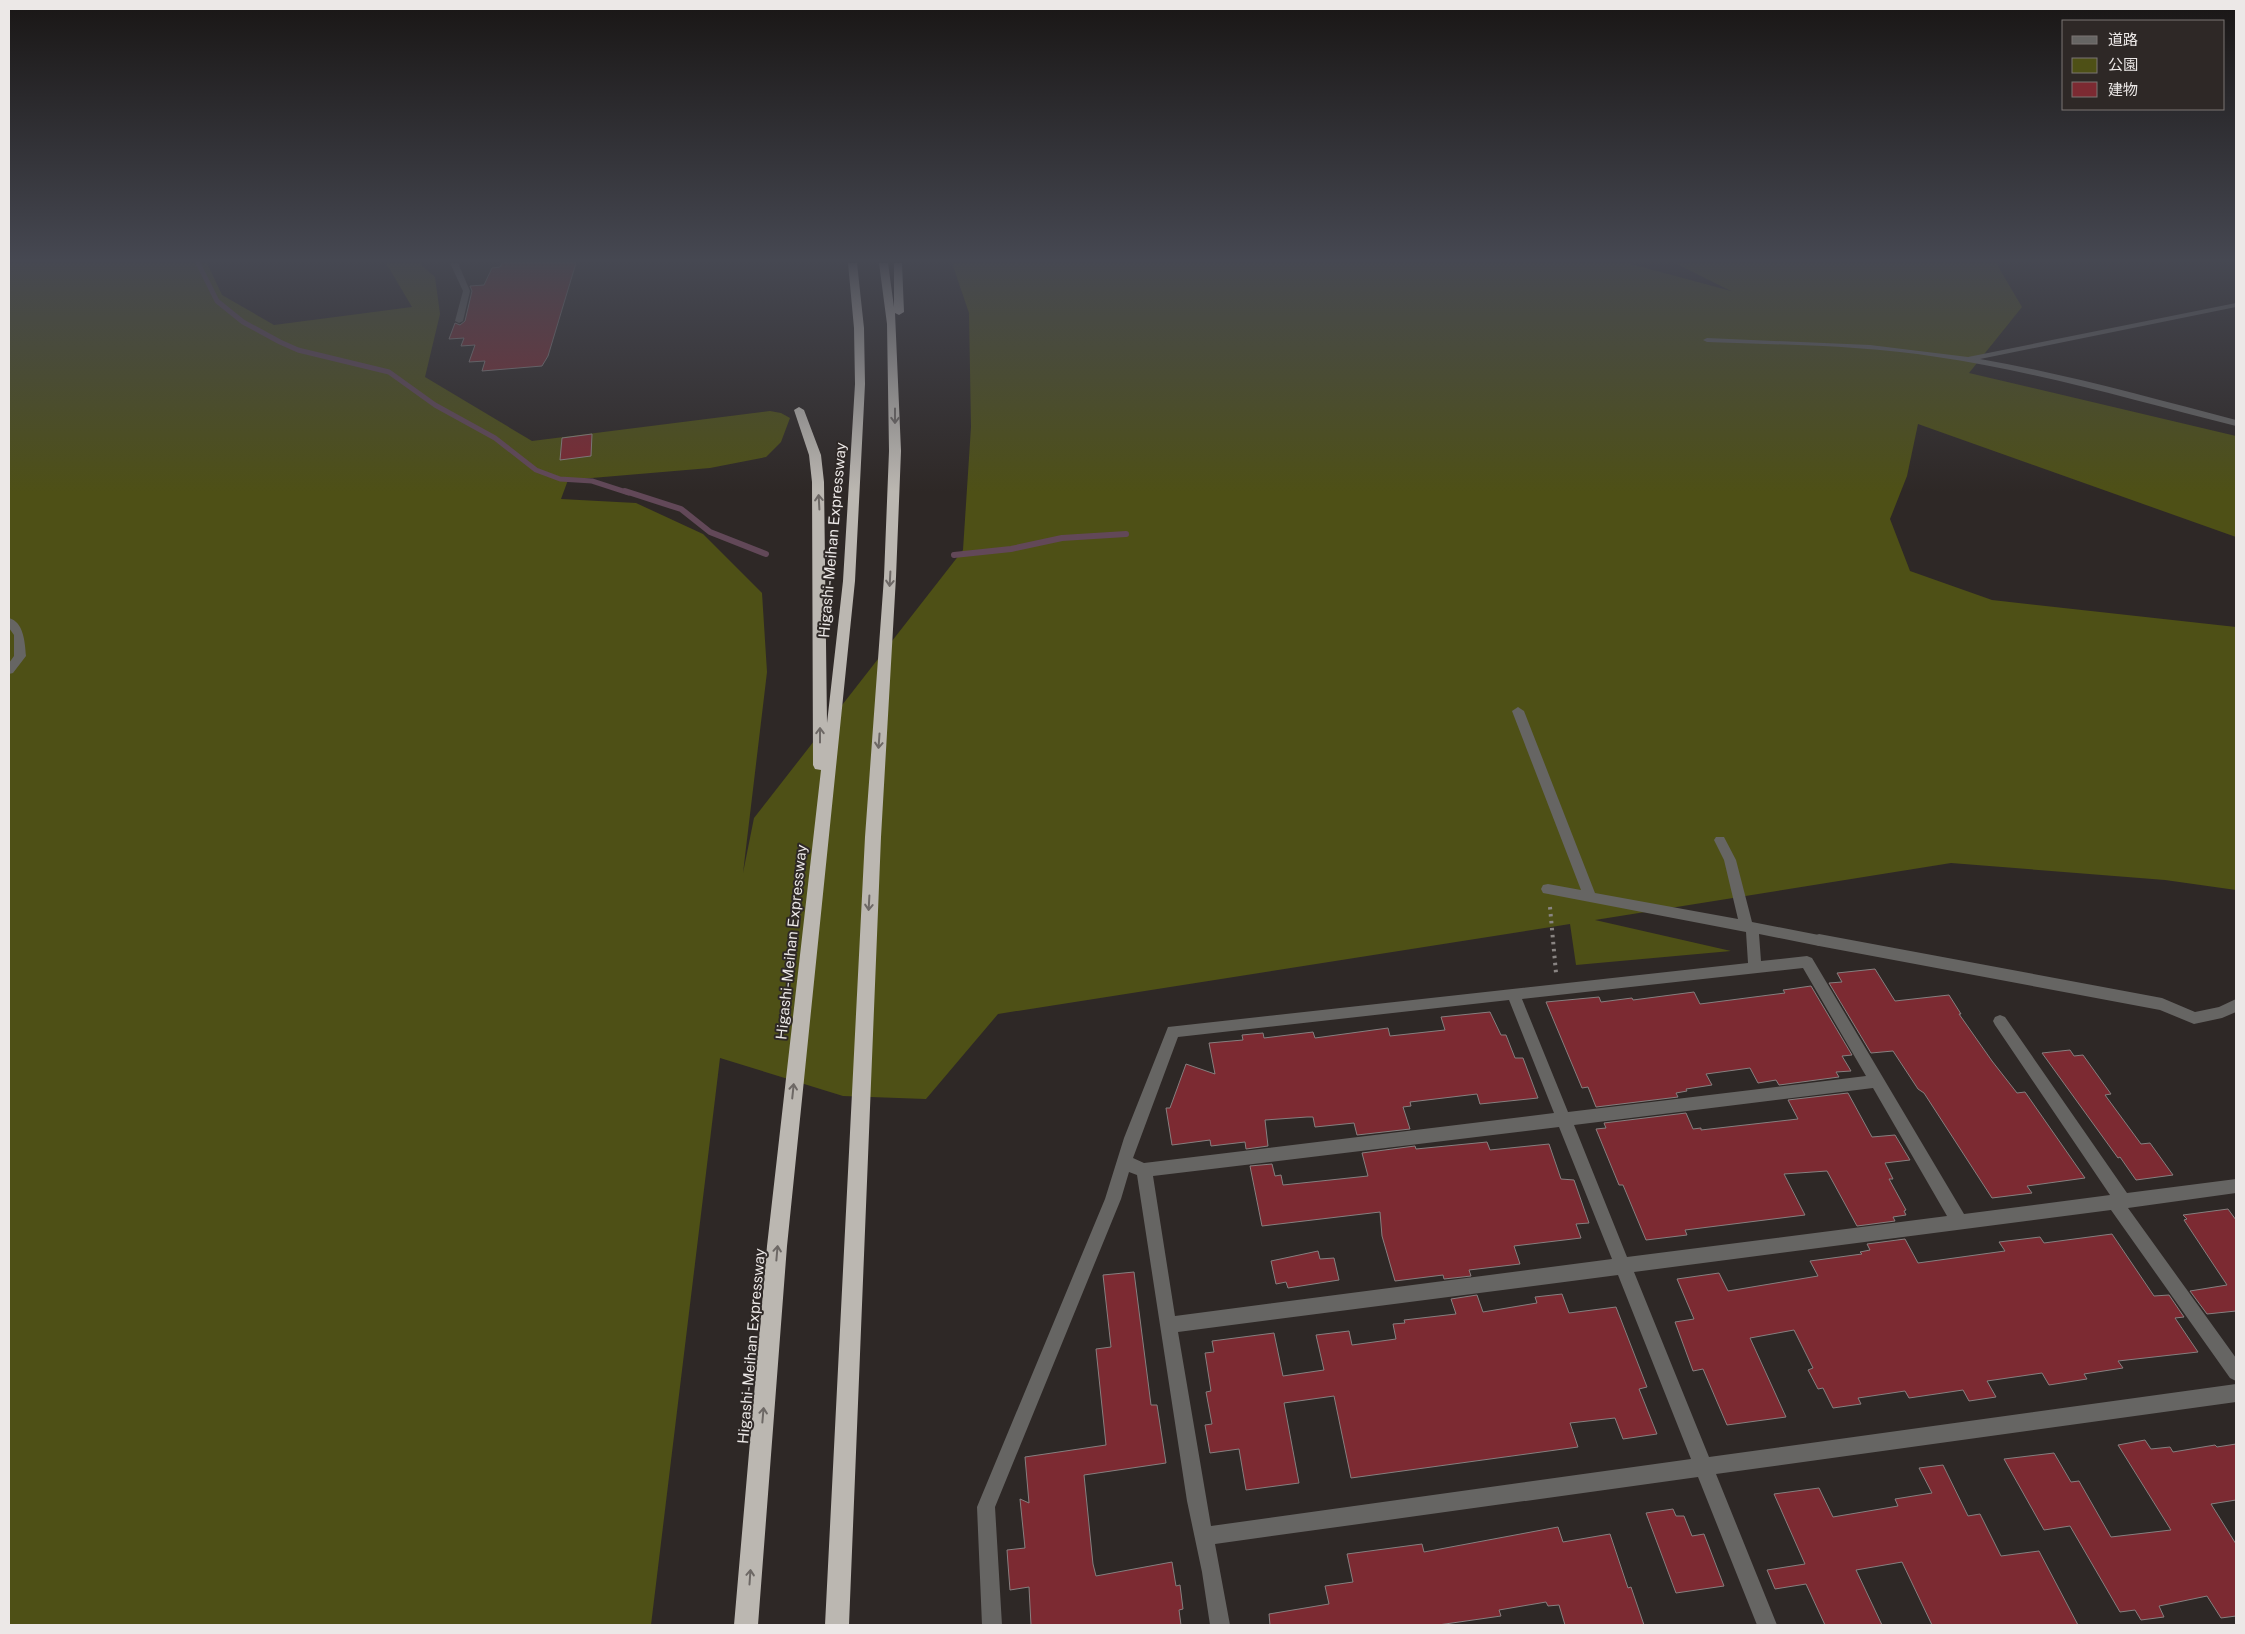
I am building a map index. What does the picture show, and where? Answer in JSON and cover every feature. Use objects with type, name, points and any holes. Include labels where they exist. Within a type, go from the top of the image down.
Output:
[{"type":"highway","name":"Higashi-Meihan Expressway","points":[[746,1625],[777,1246],[849,581],[858,456],[859,339]]},
{"type":"highway","points":[[837,1625],[872,847],[890,577],[895,383],[893,339]]},
{"type":"highway","points":[[895,383],[900,339]]},
{"type":"highway","points":[[799,410],[815,455],[820,511],[820,836]]},
{"type":"street","points":[[1967,359],[2065,339]]},
{"type":"street","points":[[1707,340],[1841,344],[1967,359],[2038,373],[2236,423]]},
{"type":"street","points":[[9,621],[19,635],[20,656],[9,670]]},
{"type":"street","points":[[1518,711],[1590,897]]},
{"type":"street","points":[[1720,840],[1730,860],[1749,927],[1755,967]]},
{"type":"street","points":[[1548,889],[2162,1004],[2194,1018],[2222,1012],[2236,1005]]},
{"type":"street","points":[[992,1625],[986,1507],[1113,1199],[1124,1162],[1173,1031],[1807,962],[1960,1222]]},
{"type":"street","points":[[1513,993],[1767,1625]]},
{"type":"street","points":[[2000,1021],[2119,1201],[2236,1372]]},
{"type":"street","points":[[1124,1162],[1144,1170],[1877,1081]]},
{"type":"street","points":[[1144,1170],[1196,1501],[1205,1536],[1220,1625]]},
{"type":"street","points":[[1168,1325],[2236,1186]]},
{"type":"street","points":[[1205,1536],[2236,1393]]},
{"type":"path","points":[[1548,889],[1556,989]]},
{"type":"green space","points":[[9,339],[434,339],[425,377],[532,441],[770,411],[781,413],[790,418],[781,442],[766,457],[710,468],[568,480],[561,499],[636,503],[703,534],[762,593],[767,672],[743,873],[754,818],[963,550],[971,427],[969,339],[1996,339],[1969,373],[2236,436],[2236,537],[1918,424],[1907,476],[1890,519],[1910,571],[1992,600],[2236,627],[2236,890],[2165,880],[1951,863],[1595,920],[1731,951],[1576,965],[1570,924],[998,1014],[926,1099],[843,1096],[720,1058],[651,1625],[9,1625]]},
{"type":"building","points":[[464,339],[553,339],[548,356],[542,366],[482,371],[485,361],[469,362],[475,345],[461,346]]},
{"type":"building","points":[[592,434],[591,456],[560,460],[562,438]]},
{"type":"building","points":[[1875,969],[1895,1001],[1949,995],[1961,1014],[1959,1014],[1992,1061],[2017,1093],[2025,1092],[2085,1178],[2027,1186],[2032,1193],[1992,1198],[1924,1093],[1918,1089],[1893,1051],[1871,1053],[1829,983],[1842,982],[1837,973]]},
{"type":"building","points":[[1811,986],[1852,1055],[1842,1056],[1851,1071],[1836,1072],[1839,1077],[1779,1085],[1776,1080],[1758,1083],[1750,1068],[1706,1074],[1712,1085],[1686,1089],[1687,1091],[1676,1093],[1678,1097],[1596,1107],[1588,1087],[1582,1088],[1546,1002],[1599,997],[1601,1002],[1632,998],[1633,1000],[1694,992],[1700,1004],[1785,993],[1783,990]]},
{"type":"building","points":[[1490,1012],[1501,1035],[1506,1035],[1515,1058],[1523,1058],[1538,1098],[1480,1104],[1477,1094],[1410,1102],[1411,1106],[1403,1107],[1410,1129],[1357,1135],[1354,1123],[1315,1127],[1313,1117],[1307,1117],[1265,1120],[1268,1146],[1246,1149],[1245,1142],[1211,1146],[1210,1140],[1172,1145],[1166,1108],[1170,1108],[1186,1064],[1215,1074],[1209,1043],[1243,1040],[1242,1035],[1263,1033],[1264,1038],[1313,1032],[1315,1038],[1388,1028],[1390,1036],[1445,1030],[1441,1017]]},
{"type":"building","points":[[2070,1050],[2074,1056],[2083,1055],[2111,1094],[2105,1095],[2141,1144],[2150,1143],[2173,1175],[2136,1180],[2042,1053]]},
{"type":"building","points":[[1848,1093],[1872,1137],[1895,1135],[1910,1160],[1885,1163],[1893,1179],[1889,1179],[1906,1210],[1904,1211],[1906,1215],[1893,1217],[1895,1221],[1857,1226],[1827,1171],[1784,1174],[1805,1215],[1685,1230],[1687,1235],[1646,1240],[1623,1185],[1619,1185],[1596,1129],[1606,1128],[1604,1123],[1686,1113],[1693,1129],[1701,1128],[1701,1130],[1798,1119],[1788,1100]]},
{"type":"building","points":[[1487,1142],[1490,1150],[1549,1144],[1561,1179],[1574,1180],[1589,1223],[1576,1224],[1581,1238],[1514,1246],[1520,1264],[1469,1270],[1471,1276],[1444,1279],[1443,1275],[1395,1281],[1382,1236],[1380,1212],[1262,1226],[1250,1166],[1272,1164],[1275,1176],[1281,1175],[1283,1185],[1368,1176],[1362,1153],[1415,1146],[1416,1149]]},
{"type":"building","points":[[2228,1209],[2236,1220],[2236,1311],[2207,1314],[2190,1291],[2227,1285],[2184,1220],[2187,1219],[2183,1215]]},
{"type":"building","points":[[2112,1234],[2154,1296],[2169,1295],[2184,1317],[2175,1318],[2198,1352],[2118,1361],[2123,1368],[2084,1374],[2087,1379],[2049,1385],[2042,1373],[1987,1381],[1996,1397],[1969,1401],[1963,1390],[1909,1398],[1905,1391],[1858,1398],[1861,1404],[1833,1408],[1823,1388],[1818,1389],[1808,1370],[1813,1368],[1794,1330],[1750,1338],[1786,1417],[1727,1425],[1703,1369],[1693,1371],[1675,1322],[1694,1319],[1677,1279],[1719,1273],[1728,1291],[1818,1276],[1810,1261],[1862,1254],[1860,1252],[1870,1250],[1867,1244],[1905,1239],[1918,1263],[2005,1251],[1999,1242],[2040,1237],[2044,1243]]},
{"type":"building","points":[[1318,1251],[1320,1259],[1334,1258],[1339,1280],[1288,1288],[1286,1282],[1276,1284],[1271,1261]]},
{"type":"building","points":[[1134,1272],[1151,1405],[1157,1405],[1166,1463],[1084,1475],[1093,1564],[1096,1576],[1172,1562],[1176,1586],[1180,1585],[1183,1609],[1179,1610],[1181,1625],[1031,1625],[1029,1587],[1010,1590],[1007,1550],[1025,1548],[1020,1499],[1029,1503],[1025,1457],[1106,1445],[1096,1349],[1111,1347],[1103,1275]]},
{"type":"building","points":[[1562,1294],[1569,1313],[1616,1307],[1647,1387],[1639,1389],[1657,1434],[1623,1439],[1615,1418],[1570,1423],[1578,1447],[1351,1478],[1334,1396],[1284,1403],[1299,1483],[1246,1490],[1239,1449],[1210,1453],[1205,1425],[1212,1424],[1206,1392],[1211,1391],[1205,1353],[1214,1352],[1212,1341],[1274,1333],[1283,1376],[1324,1370],[1316,1335],[1349,1331],[1352,1345],[1396,1339],[1393,1324],[1405,1323],[1404,1320],[1456,1314],[1451,1299],[1477,1295],[1483,1312],[1537,1303],[1535,1297]]},
{"type":"building","points":[[2145,1440],[2151,1449],[2170,1447],[2173,1452],[2215,1445],[2217,1447],[2236,1444],[2236,1500],[2211,1504],[2236,1544],[2236,1616],[2221,1618],[2207,1596],[2159,1606],[2164,1617],[2141,1620],[2135,1610],[2120,1612],[2070,1526],[2044,1530],[2004,1459],[2054,1453],[2071,1482],[2079,1481],[2111,1537],[2171,1530],[2118,1445]]},
{"type":"building","points":[[1943,1465],[1968,1516],[1980,1514],[2001,1556],[2039,1551],[2078,1625],[1932,1625],[1902,1562],[1856,1570],[1882,1625],[1825,1625],[1806,1584],[1775,1589],[1767,1570],[1805,1564],[1774,1494],[1819,1488],[1833,1517],[1898,1506],[1895,1499],[1932,1493],[1919,1468]]},
{"type":"building","points":[[1673,1509],[1676,1516],[1684,1516],[1692,1536],[1704,1534],[1724,1586],[1676,1593],[1646,1513]]},
{"type":"building","points":[[1558,1527],[1563,1542],[1610,1534],[1628,1588],[1631,1587],[1644,1625],[1565,1625],[1559,1605],[1548,1606],[1546,1602],[1499,1610],[1501,1616],[1438,1625],[1270,1625],[1269,1614],[1329,1604],[1325,1586],[1353,1582],[1347,1554],[1422,1544],[1424,1552]]},
{"type":"waterway","points":[[275,339],[298,350],[389,372],[435,405],[495,438],[536,470],[560,479],[592,481],[629,493]]},
{"type":"waterway","points":[[625,491],[681,509],[710,532],[766,554]]},
{"type":"waterway","points":[[954,555],[1011,549],[1062,538],[1126,534]]}]
